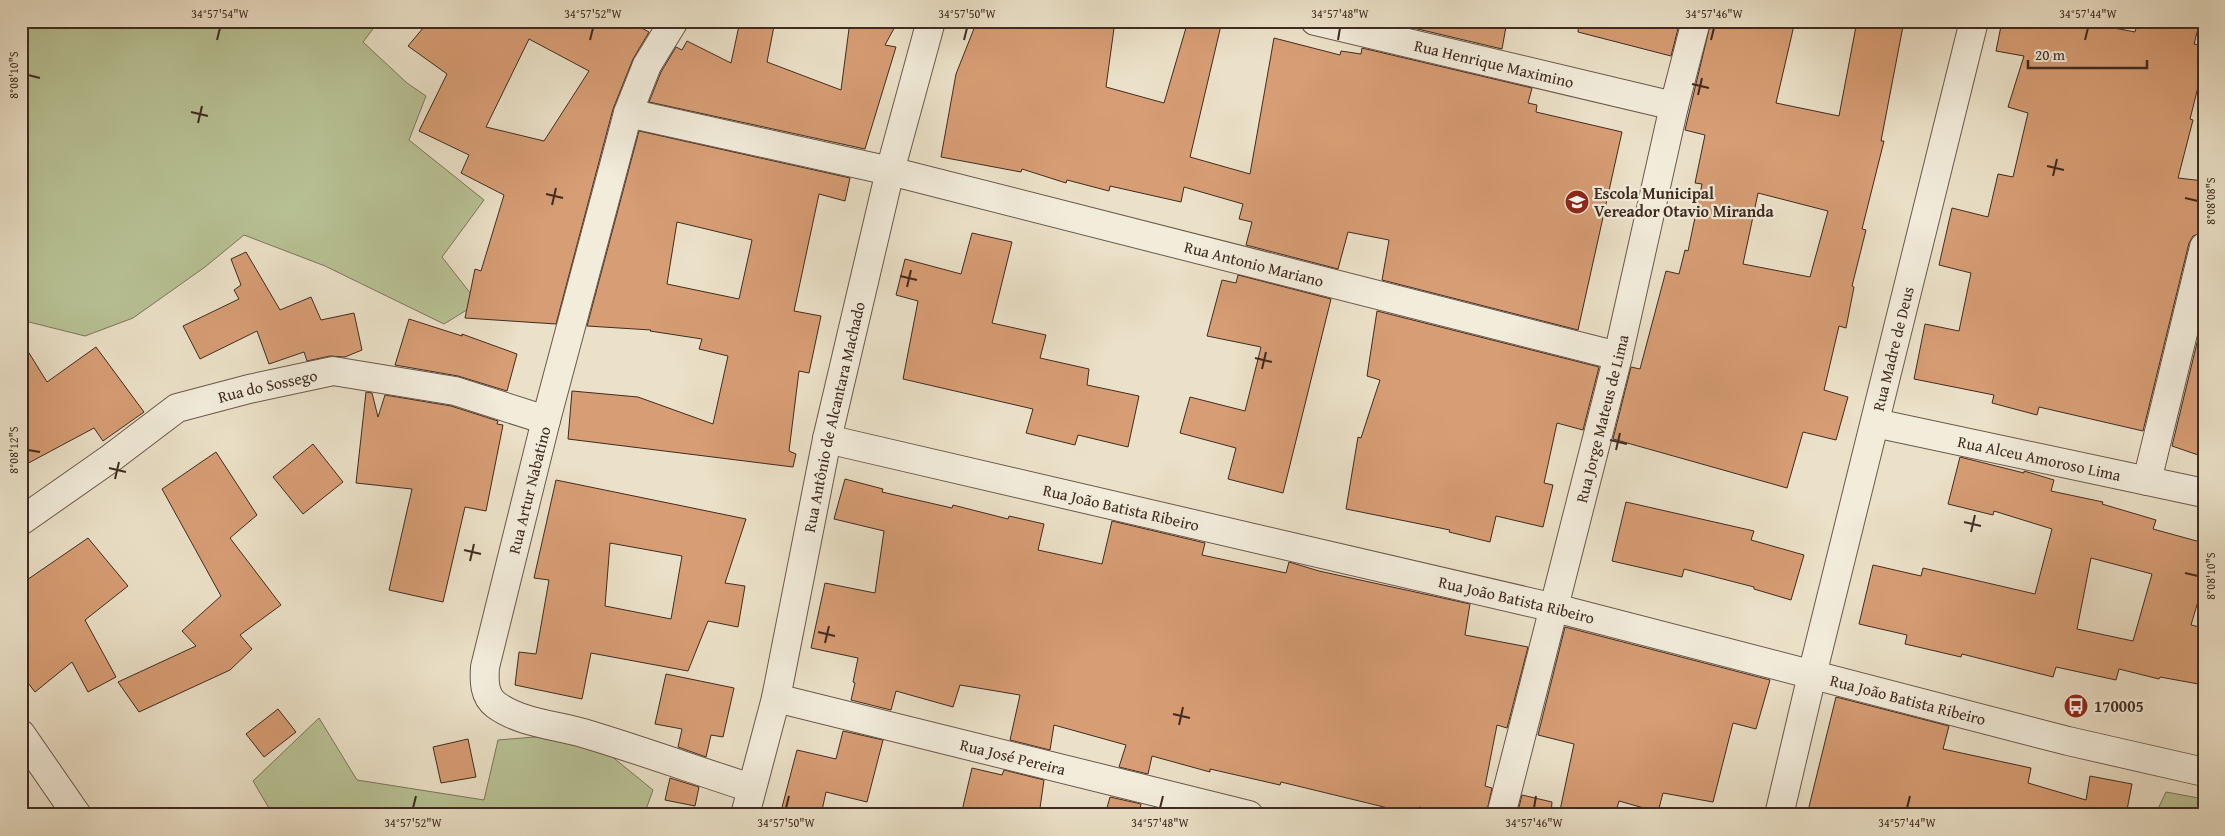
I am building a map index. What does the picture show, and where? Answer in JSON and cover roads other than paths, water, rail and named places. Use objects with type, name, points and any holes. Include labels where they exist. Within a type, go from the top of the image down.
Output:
[{"type":"street","name":"Rua Artur Nabatino","points":[[674,21],[647,65],[628,113],[546,420],[485,667],[484,683],[488,696],[496,705],[520,718],[583,733],[751,788]]},
{"type":"street","name":"Rua Antônio de Alcantara Machado","points":[[745,815],[776,698],[827,439],[890,171],[931,21]]},
{"type":"street","name":"Rua Henrique Maximino","points":[[1315,21],[1674,106]]},
{"type":"street","name":"Rua Jorge Mateus de Lima","points":[[1501,815],[1618,356],[1674,106],[1696,21]]},
{"type":"street","name":"Rua Madre de Deus","points":[[1779,815],[1974,21]]},
{"type":"street","name":"Rua Antonio Mariano","points":[[628,113],[890,171],[1618,356]]},
{"type":"street","points":[[2147,481],[2204,247]]},
{"type":"street","name":"Rua do Sossego","points":[[21,521],[178,408],[249,389],[333,371],[455,391],[546,420]]},
{"type":"street","name":"Rua Alceu Amoroso Lima","points":[[1874,424],[2204,493]]},
{"type":"street","name":"Rua João Batista Ribeiro","points":[[827,439],[1555,608],[2068,741],[2204,772]]},
{"type":"street","name":"Rua José Pereira","points":[[776,698],[1249,815]]},
{"type":"street","points":[[21,734],[77,815]]},
{"type":"place","name":"Escola Municipal Vereador Otavio Miranda","points":[[1577,202]]},
{"type":"place","name":"170005","points":[[2076,706]]}]
